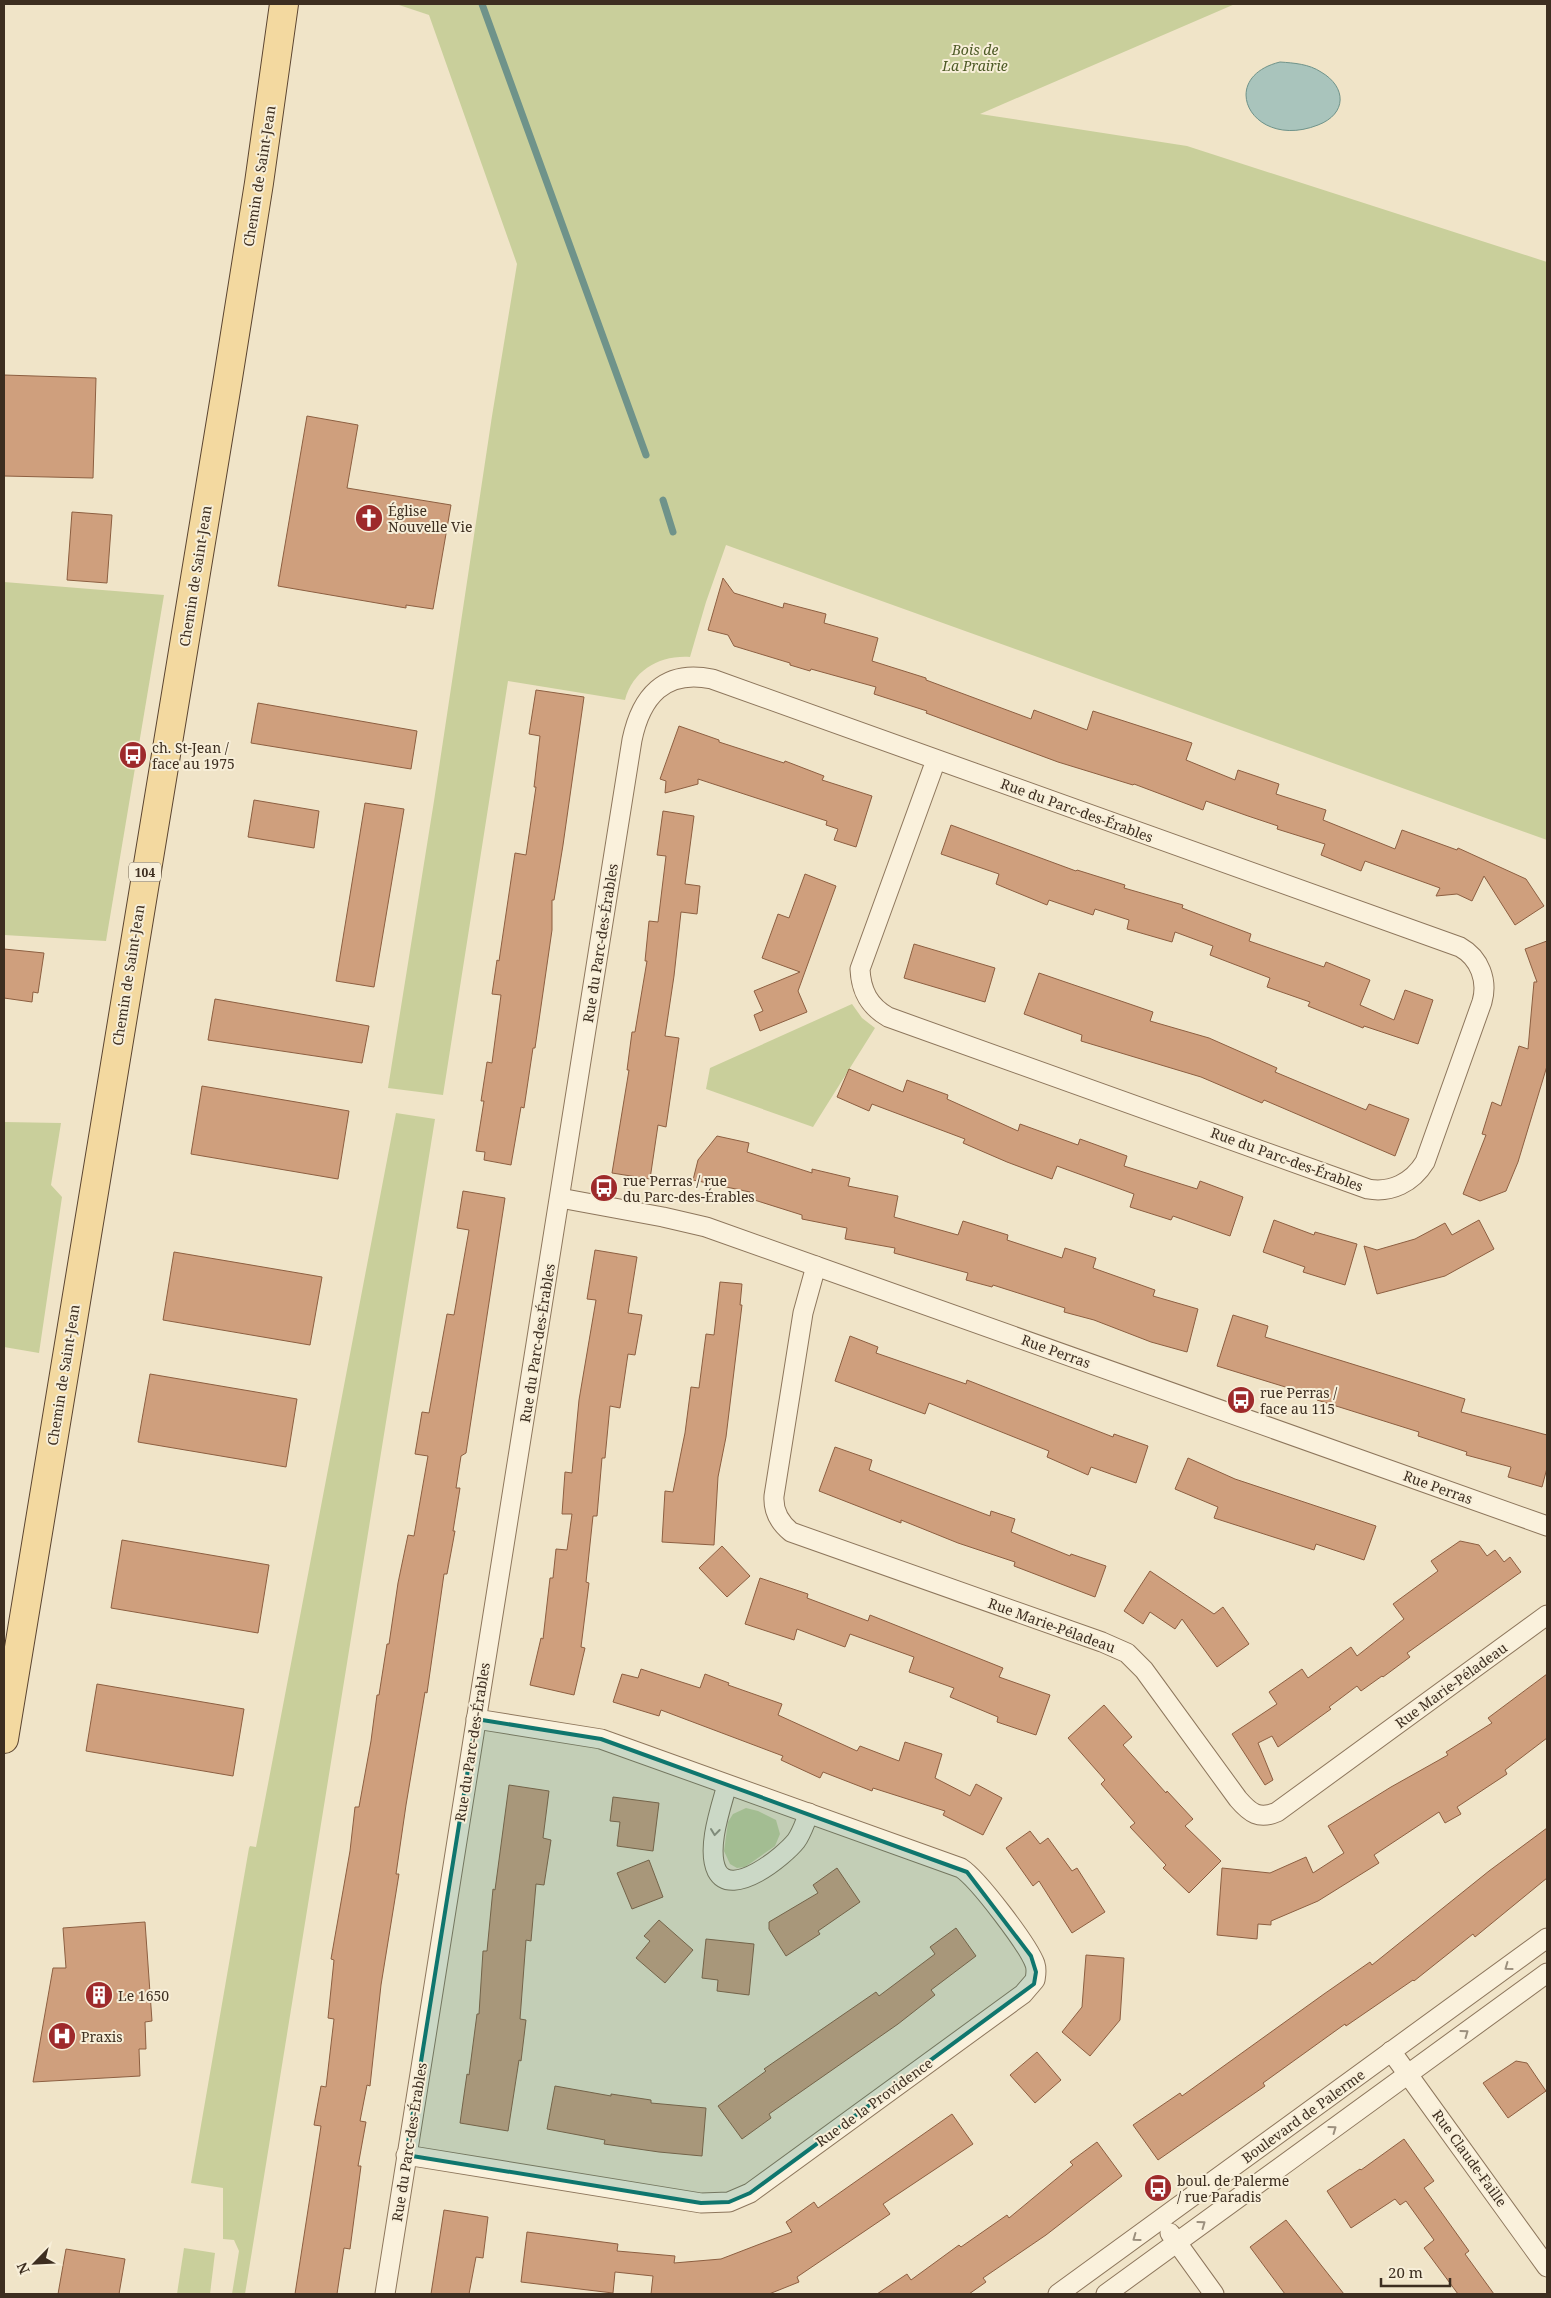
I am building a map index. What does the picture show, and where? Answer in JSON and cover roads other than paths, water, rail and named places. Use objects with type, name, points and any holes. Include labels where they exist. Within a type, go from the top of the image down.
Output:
[{"type":"main road","name":"Chemin de Saint-Jean","points":[[4,1739],[259,183],[284,4]]},
{"type":"street","name":"Rue du Parc-des-Érables","points":[[385,2294],[632,740],[637,716],[649,696],[668,683],[692,677],[703,678],[936,760],[1466,950],[1476,960],[1480,968],[1485,986],[1484,995],[1425,1162],[1419,1172],[1399,1186],[1388,1190],[1368,1189],[888,1017],[878,1011],[864,992],[861,980],[862,959],[936,760]]},
{"type":"street","name":"Rue Perras","points":[[560,1198],[685,1221],[1547,1526]]},
{"type":"street","name":"Rue Marie-Péladeau","points":[[816,1266],[803,1313],[774,1496],[775,1511],[785,1527],[791,1532],[1102,1642],[1127,1653],[1144,1670],[1238,1799],[1257,1816],[1276,1812],[1547,1615]]},
{"type":"street","name":"Rue de la Providence","points":[[406,2155],[701,2203],[729,2202],[750,2193],[1023,1994],[1034,1984],[1036,1972],[1031,1956],[978,1882],[967,1872],[950,1864],[601,1739],[476,1719]]},
{"type":"street","points":[[727,1785],[717,1822],[714,1850],[717,1871],[722,1878],[730,1881],[748,1878],[789,1848],[802,1832],[809,1813]]},
{"type":"street","name":"Boulevard de Palerme","points":[[1058,2294],[1547,1938]]},
{"type":"street","name":"Boulevard de Palerme","points":[[1106,2294],[1547,1973]]},
{"type":"street","name":"Rue Claude-Faille","points":[[1391,2051],[1547,2267]]},
{"type":"street","points":[[1161,2220],[1214,2294]]},
{"type":"water","points":[[1280,62],[1312,67],[1330,78],[1336,85],[1339,92],[1339,107],[1328,120],[1318,125],[1295,130],[1275,128],[1260,121],[1250,109],[1246,96],[1249,82],[1260,70]]},
{"type":"waterway","points":[[482,4],[646,455]]},
{"type":"waterway","points":[[663,500],[673,532]]},
{"type":"place","name":"Église Nouvelle Vie","points":[[369,518]]},
{"type":"place","name":"ch. St-Jean / face au 1975","points":[[133,755]]},
{"type":"place","name":"rue Perras / rue du Parc-des-Érables","points":[[604,1188]]},
{"type":"place","name":"rue Perras / face au 115","points":[[1241,1400]]},
{"type":"place","name":"Le 1650","points":[[99,1995]]},
{"type":"place","name":"Praxis","points":[[62,2036]]},
{"type":"place","name":"boul. de Palerme / rue Paradis","points":[[1158,2188]]},
{"type":"park label","name":"Bois de La Prairie","points":[[975,58]]}]
